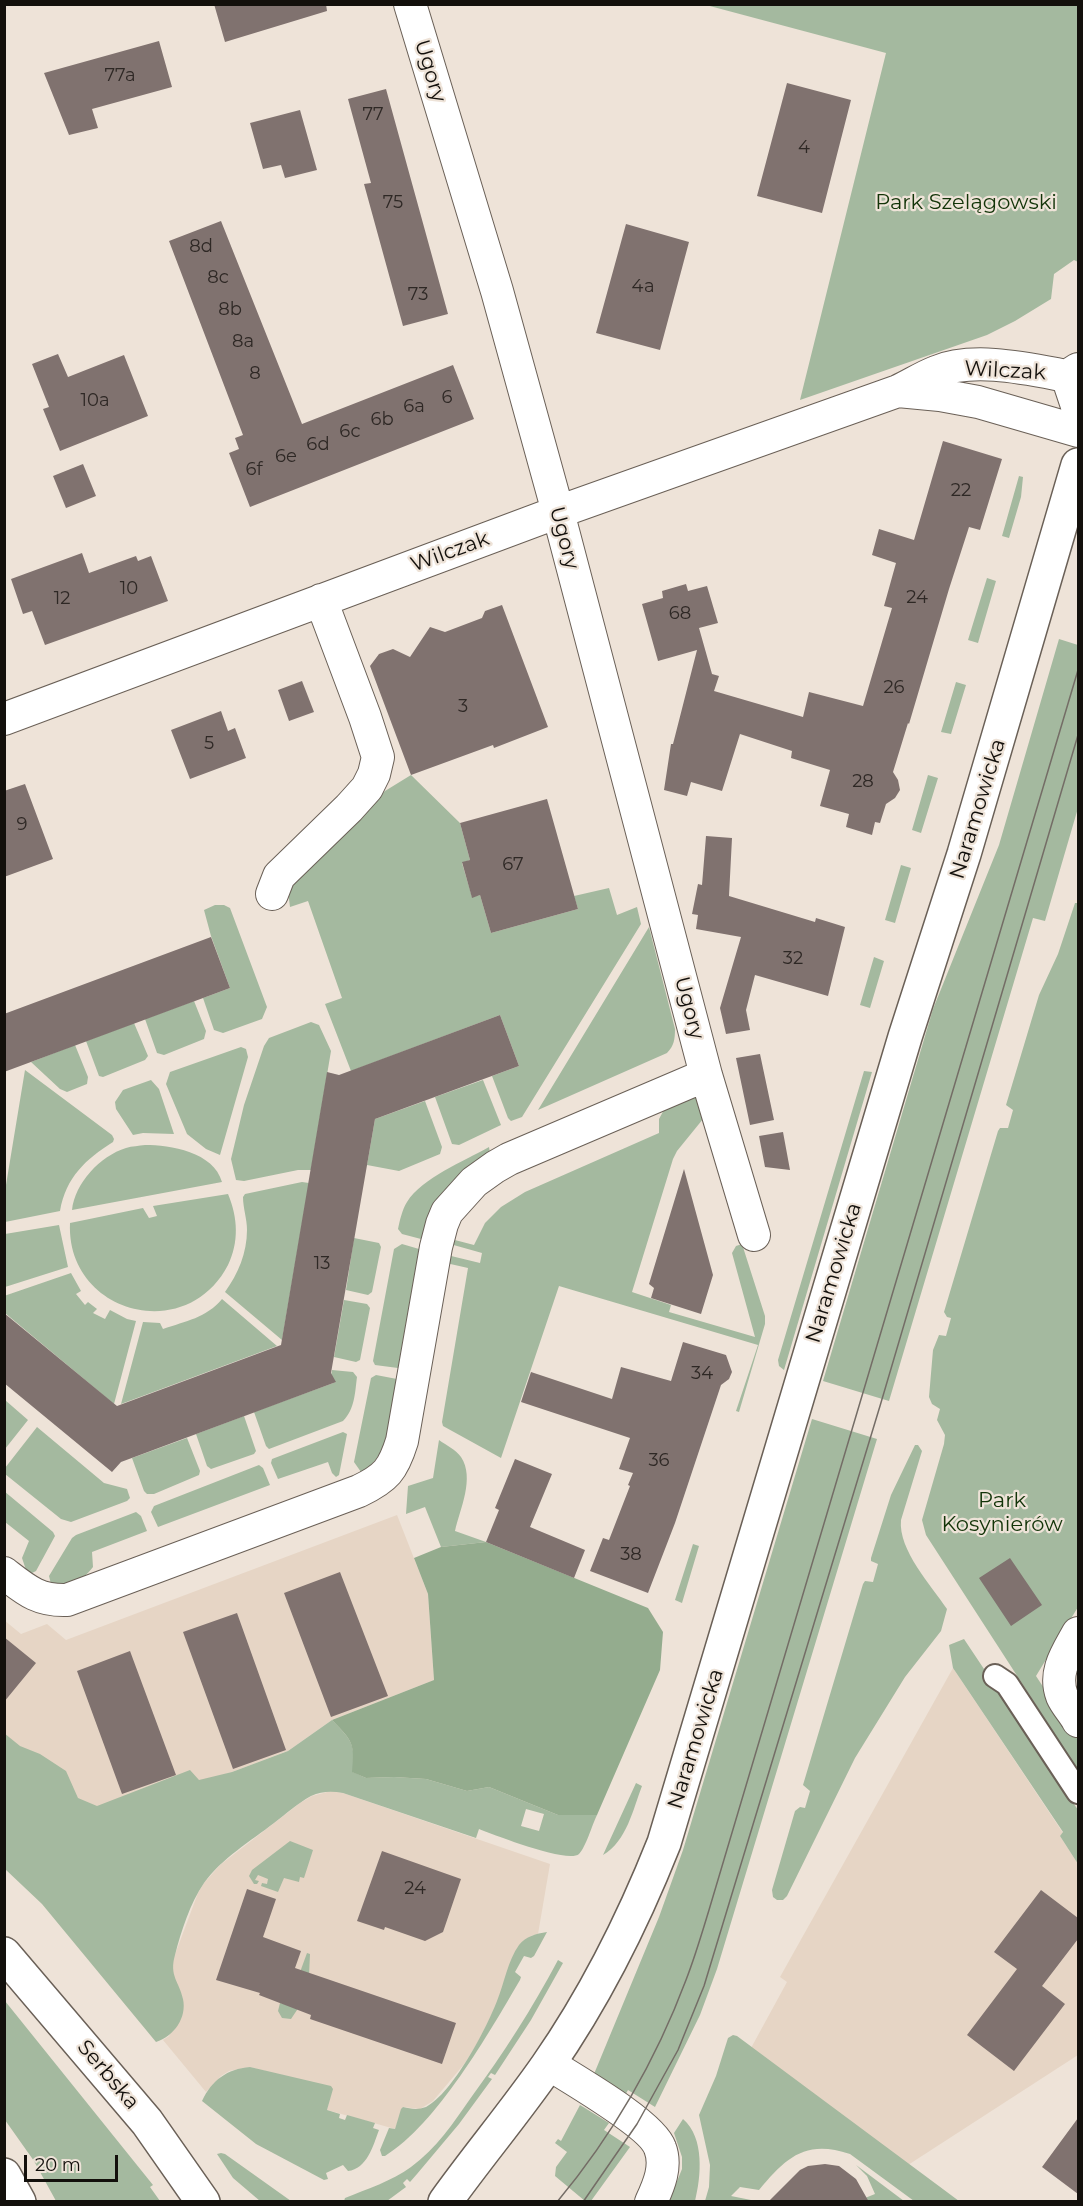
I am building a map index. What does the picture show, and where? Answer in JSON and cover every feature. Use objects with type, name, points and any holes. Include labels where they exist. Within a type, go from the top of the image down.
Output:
[{"type":"street","name":"Ugory","points":[[410,4],[497,291],[558,512],[706,1075],[754,1235]]},
{"type":"street","name":"Wilczak","points":[[4,719],[558,512],[898,391],[938,371],[981,365],[1073,373]]},
{"type":"street","points":[[1073,373],[1078,410]]},
{"type":"street","name":"Wilczak","points":[[898,391],[978,402],[1078,431]]},
{"type":"street","name":"Naramowicka","points":[[453,2191],[549,2064],[587,2003],[640,1904],[664,1843],[902,1048],[964,855],[1078,465]]},
{"type":"street","points":[[1042,593],[1078,560]]},
{"type":"street","points":[[272,894],[279,876],[367,788],[374,774],[378,757],[321,600]]},
{"type":"street","points":[[4,1573],[37,1597],[52,1601],[67,1600],[340,1498],[382,1479],[391,1470],[402,1441],[438,1241],[447,1212],[474,1182],[509,1159],[706,1075]]},
{"type":"street","points":[[1078,1633],[1063,1659],[1059,1675],[1062,1696],[1078,1721]]},
{"type":"street","points":[[995,1676],[1007,1684],[1078,1791]]},
{"type":"street","name":"Serbska","points":[[4,1954],[147,2122],[203,2202]]},
{"type":"street","points":[[549,2064],[622,2112],[650,2134],[659,2145],[662,2169],[660,2181],[651,2202]]},
{"type":"street","points":[[147,2122],[228,2202]]},
{"type":"street","points":[[4,2175],[19,2202]]},
{"type":"street","points":[[421,2202],[453,2191]]},
{"type":"shaded area","points":[[397,1515],[428,1594],[434,1680],[332,1720],[288,1751],[232,1772],[103,1810],[65,1808],[5,1757],[4,1620],[21,1634],[47,1624],[66,1640]]},
{"type":"shaded area","points":[[953,1668],[1063,1833],[1060,1836],[1078,1864],[1078,2055],[908,2165],[751,2048],[787,1982],[780,1977]]},
{"type":"shaded area","points":[[331,1791],[343,1793],[550,1864],[538,1934],[531,1936],[478,2042],[465,2063],[433,2101],[420,2109],[403,2107],[395,2129],[327,2110],[332,2089],[250,2067],[229,2071],[206,2092],[163,2040],[169,2036],[183,1999],[174,1978],[172,1968],[174,1957],[198,1893],[204,1883],[220,1865],[300,1803],[312,1796]]},
{"type":"green space","name":"Park Szelągowski","points":[[706,5],[1078,5],[1078,262],[1074,260],[1054,274],[1051,299],[987,335],[800,400],[886,53]]},
{"type":"green space","points":[[1019,476],[1023,477],[1021,497],[1009,538],[1002,536]]},
{"type":"green space","points":[[987,578],[996,581],[978,643],[968,640]]},
{"type":"green space","points":[[1059,639],[1078,645],[1078,808],[1045,921],[1033,918],[889,1401],[823,1381],[933,1009],[999,845]]},
{"type":"green space","points":[[956,682],[966,685],[951,734],[941,732]]},
{"type":"green space","points":[[411,775],[460,823],[470,860],[462,863],[472,897],[480,895],[491,933],[578,909],[574,896],[609,888],[617,915],[637,907],[641,924],[522,1117],[511,1121],[492,1076],[519,1066],[500,1015],[351,1071],[325,1004],[342,998],[308,901],[290,907],[288,891],[299,871],[385,791]]},
{"type":"green space","points":[[928,775],[938,778],[921,833],[912,830]]},
{"type":"green space","points":[[901,865],[911,868],[895,923],[885,920]]},
{"type":"green space","name":"Park Kosynierów","points":[[1075,903],[1078,903],[1078,1607],[1036,1676],[1078,1740],[1078,1770],[926,1535],[922,1520],[945,1435],[937,1420],[940,1409],[932,1404],[929,1397],[933,1350],[939,1335],[946,1336],[951,1318],[947,1317],[944,1312],[998,1131],[1000,1128],[1008,1128],[1013,1110],[1006,1105],[1039,995],[1058,954]]},
{"type":"green space","points":[[215,905],[230,908],[267,1007],[262,1019],[223,1033],[214,1030],[203,998],[230,988],[204,910]]},
{"type":"green space","points":[[649,927],[675,1029],[671,1048],[667,1053],[538,1110]]},
{"type":"green space","points":[[874,957],[884,961],[870,1008],[860,1005]]},
{"type":"green space","points":[[194,1001],[206,1031],[204,1039],[164,1055],[157,1053],[145,1019]]},
{"type":"green space","points":[[311,1022],[319,1025],[331,1051],[311,1170],[298,1170],[244,1181],[236,1180],[231,1159],[244,1105],[264,1046],[269,1038]]},
{"type":"green space","points":[[134,1023],[148,1056],[145,1060],[103,1077],[99,1076],[86,1041]]},
{"type":"green space","points":[[75,1045],[88,1077],[87,1084],[67,1092],[60,1089],[31,1062]]},
{"type":"green space","points":[[241,1047],[246,1049],[248,1057],[220,1155],[206,1149],[187,1134],[166,1084],[170,1072]]},
{"type":"green space","points":[[25,1070],[112,1135],[114,1139],[86,1162],[72,1179],[60,1211],[5,1222],[5,1191]]},
{"type":"green space","points":[[864,1071],[872,1072],[784,1370],[779,1366],[778,1360]]},
{"type":"green space","points":[[151,1080],[159,1089],[174,1134],[133,1135],[116,1109],[115,1102],[123,1090]]},
{"type":"green space","points":[[483,1080],[501,1125],[459,1145],[452,1144],[435,1097]]},
{"type":"green space","points":[[693,1097],[699,1099],[703,1119],[673,1159],[632,1292],[671,1305],[669,1312],[755,1337],[732,1253],[736,1246],[742,1244],[765,1316],[765,1324],[739,1412],[736,1411],[758,1345],[559,1286],[501,1458],[443,1426],[468,1268],[446,1263],[447,1255],[480,1263],[482,1253],[450,1244],[451,1239],[474,1245],[485,1223],[501,1207],[525,1192],[659,1133],[659,1119],[665,1108]]},
{"type":"green space","points":[[425,1101],[442,1147],[440,1154],[399,1171],[367,1165],[375,1119]]},
{"type":"green space","points":[[145,1145],[178,1149],[201,1157],[217,1172],[222,1182],[72,1210],[78,1190],[98,1164],[128,1147]]},
{"type":"green space","points":[[489,1147],[490,1153],[459,1176],[444,1193],[434,1207],[421,1239],[402,1234],[398,1229],[401,1215],[414,1193],[444,1171]]},
{"type":"green space","points":[[302,1182],[309,1183],[282,1340],[225,1292],[238,1271],[247,1239],[243,1197],[245,1194]]},
{"type":"green space","points":[[228,1194],[234,1212],[236,1230],[232,1256],[209,1290],[185,1305],[158,1311],[132,1308],[107,1297],[87,1279],[74,1254],[70,1223],[143,1208],[149,1218],[157,1216],[153,1206]]},
{"type":"green space","points":[[59,1225],[68,1267],[5,1287],[5,1234]]},
{"type":"green space","points":[[354,1238],[379,1243],[381,1247],[372,1292],[368,1295],[346,1290]]},
{"type":"green space","points":[[402,1244],[419,1249],[398,1368],[375,1365],[373,1361],[394,1249]]},
{"type":"green space","points":[[71,1273],[81,1291],[76,1294],[85,1305],[88,1302],[97,1309],[93,1313],[105,1319],[110,1310],[136,1321],[114,1404],[5,1313],[4,1296]]},
{"type":"green space","points":[[222,1299],[277,1346],[121,1404],[143,1322],[160,1323],[163,1329],[202,1315]]},
{"type":"green space","points":[[344,1300],[367,1304],[370,1308],[360,1360],[356,1362],[334,1357]]},
{"type":"green space","points":[[332,1370],[353,1372],[357,1377],[354,1400],[347,1416],[343,1421],[269,1449],[254,1412],[336,1382],[330,1383]]},
{"type":"green space","points":[[376,1375],[397,1379],[391,1418],[379,1455],[361,1472],[354,1462],[371,1378]]},
{"type":"green space","points":[[5,1400],[28,1420],[5,1449]]},
{"type":"green space","points":[[244,1416],[256,1451],[254,1454],[211,1469],[207,1466],[196,1434]]},
{"type":"green space","points":[[812,1419],[877,1439],[717,1969],[700,2015],[655,2107],[628,2090],[624,2097],[594,2074],[659,1917],[683,1850]]},
{"type":"green space","points":[[37,1427],[104,1483],[127,1489],[130,1498],[71,1522],[61,1519],[5,1474],[5,1468]]},
{"type":"green space","points":[[343,1432],[347,1434],[339,1475],[336,1477],[332,1473],[328,1462],[278,1479],[271,1463],[272,1459]]},
{"type":"green space","points":[[187,1438],[200,1471],[199,1475],[154,1494],[147,1494],[132,1458]]},
{"type":"green space","points":[[439,1440],[461,1457],[467,1474],[465,1494],[455,1531],[486,1542],[441,1547],[425,1507],[406,1514],[408,1486],[433,1478]]},
{"type":"green space","points":[[915,1445],[918,1445],[922,1451],[901,1520],[901,1531],[917,1567],[947,1609],[941,1631],[905,1677],[855,1758],[787,1896],[783,1900],[777,1900],[773,1897],[772,1890],[795,1811],[800,1807],[805,1808],[810,1791],[803,1785],[863,1584],[865,1581],[873,1582],[878,1564],[871,1561],[871,1558],[891,1495]]},
{"type":"green space","points":[[259,1465],[263,1468],[270,1485],[158,1527],[151,1512],[154,1506]]},
{"type":"green space","points":[[4,1491],[55,1536],[36,1571],[32,1573],[26,1570],[22,1558],[29,1541],[5,1522]]},
{"type":"green space","points":[[136,1512],[141,1516],[147,1531],[92,1552],[93,1567],[79,1579],[69,1583],[51,1584],[49,1576],[72,1538]]},
{"type":"green space","points":[[486,1542],[648,1608],[663,1632],[660,1670],[597,1815],[558,1815],[489,1787],[467,1791],[426,1779],[366,1778],[352,1772],[351,1743],[332,1720],[434,1680],[428,1594],[414,1558],[441,1547]]},
{"type":"green space","points":[[693,1544],[699,1546],[682,1603],[675,1600]]},
{"type":"green space","points":[[964,1639],[1078,1810],[1078,1864],[1060,1836],[1063,1832],[953,1668],[949,1645]]},
{"type":"green space","points":[[332,1720],[351,1743],[353,1772],[366,1778],[426,1779],[467,1791],[489,1787],[558,1815],[597,1815],[582,1851],[572,1856],[531,1848],[479,1829],[476,1838],[343,1793],[327,1792],[311,1796],[228,1858],[204,1883],[186,1918],[173,1962],[174,1973],[183,1999],[183,2013],[174,2031],[156,2042],[42,1904],[5,1869],[4,1733],[20,1746],[40,1754],[66,1771],[78,1798],[97,1806],[190,1770],[199,1780],[232,1772],[288,1751]],"holes":[[[526,1809],[544,1814],[539,1831],[521,1826]]]},
{"type":"green space","points":[[636,1783],[642,1786],[624,1833],[618,1842],[603,1855]]},
{"type":"green space","points":[[290,1841],[313,1850],[304,1878],[300,1877],[299,1882],[284,1878],[278,1892],[261,1886],[262,1883],[267,1884],[268,1879],[258,1875],[255,1880],[259,1881],[254,1884],[249,1876],[252,1870]]},
{"type":"green space","points":[[547,1932],[534,1956],[531,1958],[524,1956],[515,1972],[521,1977],[520,1980],[460,2076],[424,2122],[404,2141],[382,2156],[380,2150],[389,2128],[395,2129],[401,2109],[403,2107],[423,2108],[436,2100],[468,2059],[492,2013],[509,1965],[519,1945],[528,1937]]},
{"type":"green space","points":[[307,1953],[310,1954],[309,1976],[297,2010],[291,2019],[282,2018],[278,2011],[280,2003],[288,2005]]},
{"type":"green space","points":[[558,1960],[563,1963],[531,2020],[495,2075],[491,2073],[488,2077],[492,2079],[459,2124],[417,2174],[410,2182],[407,2179],[403,2183],[406,2187],[387,2201],[344,2201],[345,2198],[404,2172],[436,2144],[458,2117],[505,2048]]},
{"type":"green space","points":[[5,2001],[153,2185],[150,2187],[160,2201],[56,2201],[34,2161],[5,2120]]},
{"type":"green space","points":[[733,2035],[959,2201],[914,2201],[850,2154],[821,2149],[798,2154],[778,2169],[759,2190],[740,2187],[731,2196],[750,2201],[705,2201],[709,2187],[710,2165],[699,2115],[716,2076],[728,2038]]},
{"type":"green space","points":[[250,2067],[331,2086],[333,2089],[327,2110],[340,2114],[339,2118],[345,2120],[347,2115],[375,2123],[373,2128],[379,2130],[365,2161],[355,2169],[348,2171],[343,2165],[326,2173],[328,2179],[324,2180],[256,2144],[202,2101],[210,2087],[221,2077],[234,2070]]},
{"type":"green space","points":[[580,2105],[609,2123],[604,2130],[630,2147],[591,2201],[585,2201],[555,2176],[556,2167],[567,2152],[555,2143],[558,2139],[561,2141]]},
{"type":"green space","points":[[683,2119],[695,2136],[698,2147],[700,2170],[697,2191],[695,2201],[669,2201],[682,2169],[682,2157],[674,2133]]},
{"type":"green space","points":[[221,2153],[291,2201],[260,2201],[233,2178],[217,2154]]},
{"type":"green space","points":[[856,2165],[904,2201],[866,2201],[865,2198],[875,2194],[867,2176]]},
{"type":"building","points":[[214,4],[326,4],[327,11],[225,42]]},
{"type":"building","points":[[159,41],[172,87],[92,109],[98,128],[69,135],[44,73]]},
{"type":"building","points":[[787,83],[851,100],[822,213],[757,196]]},
{"type":"building","points":[[386,89],[448,314],[403,326],[364,184],[371,183],[348,99]]},
{"type":"building","points":[[300,110],[317,170],[285,178],[281,165],[263,169],[250,123]]},
{"type":"building","points":[[221,221],[302,424],[453,365],[474,419],[250,507],[229,453],[239,449],[235,438],[243,435],[169,241]]},
{"type":"building","points":[[626,224],[689,242],[660,350],[596,333]]},
{"type":"building","points":[[58,354],[68,377],[124,355],[148,416],[60,451],[43,409],[49,407],[32,364]]},
{"type":"building","points":[[943,441],[1002,459],[980,530],[969,527],[949,589],[893,772],[900,790],[895,798],[886,804],[880,823],[875,822],[872,835],[846,827],[849,814],[820,806],[830,770],[791,758],[792,751],[740,734],[722,791],[691,782],[687,796],[664,790],[671,744],[673,744],[697,650],[658,661],[642,604],[663,598],[662,591],[686,584],[688,591],[707,586],[718,623],[699,628],[712,674],[719,676],[714,691],[803,717],[809,692],[863,706],[892,608],[884,606],[896,563],[872,555],[879,529],[914,540]]},
{"type":"building","points":[[83,464],[96,496],[66,508],[53,476]]},
{"type":"building","points":[[82,553],[89,573],[136,556],[138,561],[151,556],[168,601],[45,645],[32,611],[23,614],[11,579]]},
{"type":"building","points":[[502,605],[548,727],[494,748],[493,745],[411,775],[370,666],[379,654],[393,649],[410,657],[430,627],[445,632],[482,618],[485,611]]},
{"type":"building","points":[[302,681],[314,712],[289,721],[278,690]]},
{"type":"building","points":[[221,711],[228,731],[235,728],[246,758],[190,779],[171,730]]},
{"type":"building","points":[[25,784],[53,859],[4,877],[4,791]]},
{"type":"building","points":[[547,799],[578,909],[491,933],[480,895],[472,898],[462,862],[470,860],[460,823]]},
{"type":"building","points":[[706,836],[732,838],[729,896],[815,922],[816,918],[845,927],[828,996],[755,975],[746,1010],[750,1030],[726,1034],[720,1008],[741,937],[696,929],[698,915],[692,914],[698,884],[702,885]]},
{"type":"building","points":[[211,937],[230,988],[4,1072],[4,1014]]},
{"type":"building","points":[[500,1015],[519,1066],[375,1119],[331,1373],[336,1382],[121,1462],[112,1472],[4,1383],[4,1313],[117,1406],[281,1345],[327,1072],[339,1075]]},
{"type":"building","points":[[760,1054],[774,1120],[750,1125],[736,1058]]},
{"type":"building","points":[[783,1132],[790,1170],[765,1167],[759,1136]]},
{"type":"building","points":[[684,1169],[713,1275],[701,1314],[651,1298],[654,1288],[649,1284]]},
{"type":"building","points":[[683,1342],[726,1355],[732,1372],[729,1379],[721,1385],[675,1523],[648,1593],[590,1571],[603,1538],[609,1540],[630,1486],[628,1485],[633,1473],[619,1469],[630,1438],[521,1402],[531,1372],[612,1399],[621,1367],[671,1381]]},
{"type":"building","points":[[515,1459],[552,1474],[530,1527],[585,1550],[574,1578],[486,1542],[499,1510],[495,1508]]},
{"type":"building","points":[[1010,1558],[1042,1605],[1011,1626],[979,1578]]},
{"type":"building","points":[[340,1572],[388,1696],[331,1717],[284,1593]]},
{"type":"building","points":[[237,1613],[286,1750],[233,1769],[183,1632]]},
{"type":"building","points":[[4,1637],[36,1663],[4,1702]]},
{"type":"building","points":[[130,1651],[176,1775],[122,1794],[77,1671]]},
{"type":"building","points":[[382,1851],[461,1879],[443,1932],[425,1941],[385,1927],[384,1930],[357,1921]]},
{"type":"building","points":[[247,1889],[276,1899],[263,1937],[301,1951],[295,1968],[456,2023],[442,2064],[310,2019],[311,2015],[259,1995],[260,1993],[216,1980]]},
{"type":"building","points":[[1041,1890],[1078,1918],[1078,1939],[1042,1986],[1065,2004],[1014,2071],[967,2035],[1017,1969],[994,1952]]},
{"type":"building","points":[[1078,2118],[1078,2194],[1042,2167]]},
{"type":"building","points":[[825,2164],[839,2166],[856,2179],[869,2202],[768,2202],[800,2170],[808,2166]]},
{"type":"tram line","points":[[557,2202],[596,2151],[647,2068],[674,2010],[692,1963],[1078,670]]},
{"type":"tram line","points":[[583,2202],[637,2124],[678,2050],[704,1986],[880,1406],[1078,735]]}]
